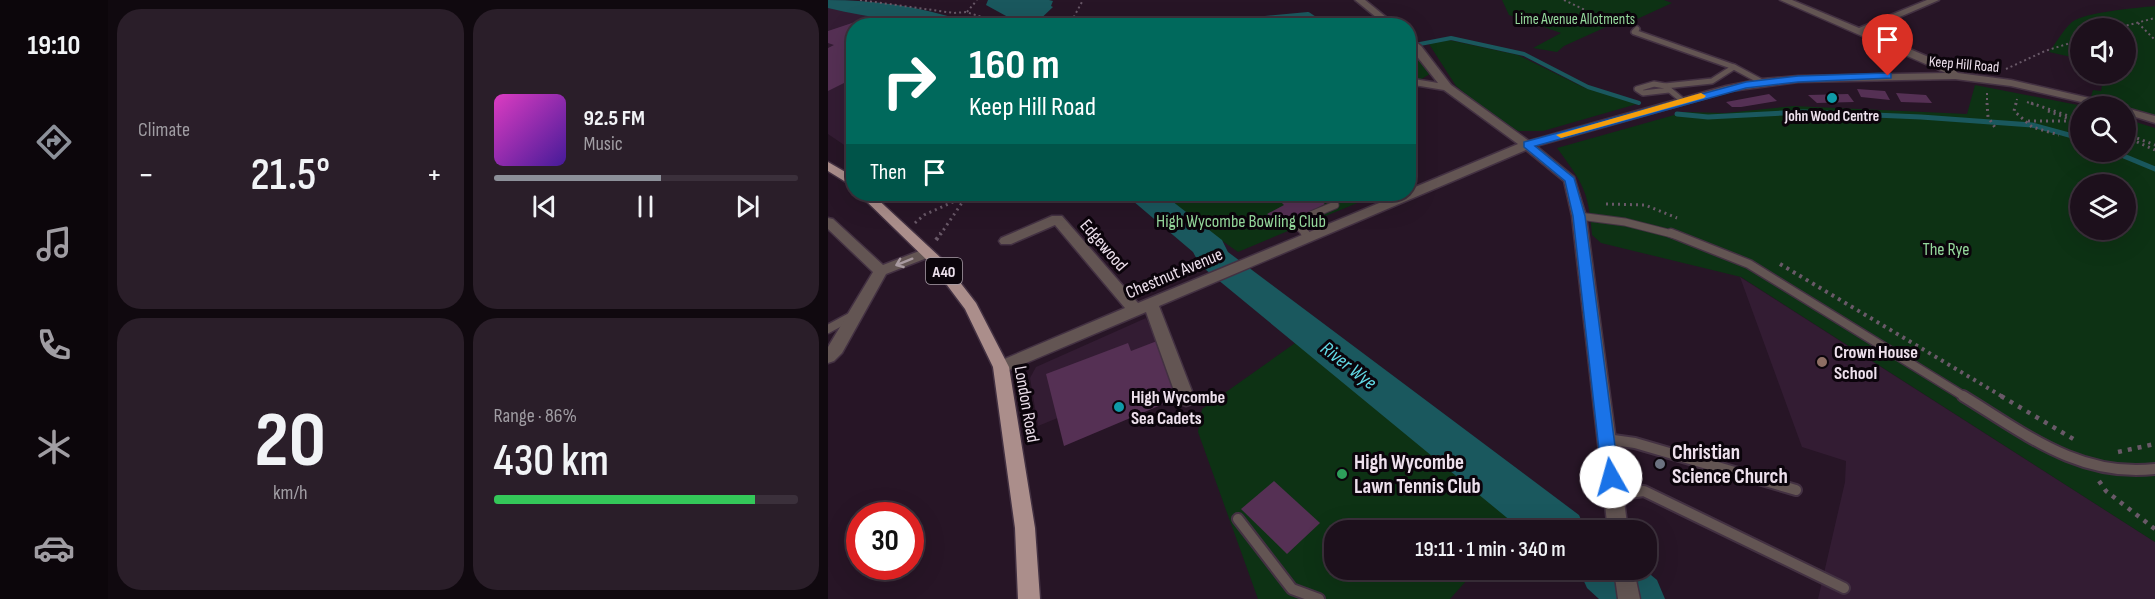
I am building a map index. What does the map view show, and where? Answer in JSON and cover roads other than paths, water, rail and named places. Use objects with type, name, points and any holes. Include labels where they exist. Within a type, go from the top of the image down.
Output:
[{"type":"main road","points":[[828,166],[846,176]]},
{"type":"main road","name":"London Road","points":[[872,201],[927,253],[971,307],[1001,367],[1025,528],[1029,599]]},
{"type":"street","points":[[1359,0],[1383,18]]},
{"type":"street","points":[[1784,0],[1946,68],[1955,75]]},
{"type":"street","points":[[1860,31],[1935,0]]},
{"type":"street","points":[[1416,46],[1447,87],[1527,145],[1570,180],[1579,216],[1616,520]]},
{"type":"street","name":"Keep Hill Road","points":[[1527,145],[1730,88],[1762,82],[1865,76],[1955,75],[1988,86],[2011,84],[2070,97]]},
{"type":"street","points":[[1416,82],[1447,87]]},
{"type":"street","points":[[2136,114],[2155,120]]},
{"type":"street","name":"Chestnut Avenue","points":[[1416,192],[1527,145]]},
{"type":"street","name":"Chestnut Avenue","points":[[1001,367],[1394,201]]},
{"type":"street","name":"Edgewood","points":[[1006,241],[1057,219],[1143,307]]},
{"type":"street","points":[[831,227],[881,271]]},
{"type":"street","points":[[828,357],[836,349],[881,271],[927,253]]},
{"type":"street","points":[[1143,307],[1186,399]]},
{"type":"street","points":[[1626,580],[1629,599]]},
{"type":"lane","points":[[1637,29],[1634,32],[1734,67],[1762,82]]},
{"type":"lane","points":[[1683,101],[1667,88],[1712,81],[1734,67]]},
{"type":"lane","points":[[1309,237],[1299,227],[1311,215],[1335,205]]},
{"type":"lane","points":[[1579,216],[1616,219],[1657,228],[1749,264],[2046,447],[2087,465],[2119,473],[2155,469]]},
{"type":"lane","points":[[828,329],[855,314]]},
{"type":"lane","points":[[1606,439],[1635,443],[1796,490]]},
{"type":"lane","points":[[1613,495],[1644,491],[1844,588]]},
{"type":"lane","points":[[1238,519],[1292,589],[1319,599]]},
{"type":"waterway","name":"River Wye","points":[[828,1],[857,8],[924,15],[932,18]]},
{"type":"waterway","points":[[1265,18],[1308,14],[1314,18]]},
{"type":"waterway","points":[[1420,44],[1451,38],[1524,54],[1588,87],[1639,103]]},
{"type":"waterway","points":[[1677,114],[1708,117],[1804,112],[1921,117],[2032,125],[2070,135]]},
{"type":"waterway","points":[[2136,161],[2155,169]]},
{"type":"waterway","name":"River Wye","points":[[1153,201],[1210,248],[1212,257],[1547,520]]},
{"type":"waterway","name":"River Wye","points":[[1616,580],[1638,599]]},
{"type":"place","name":"John Wood Centre","points":[[1832,98]]},
{"type":"place","name":"Crown House School","points":[[1822,362]]},
{"type":"place","name":"High Wycombe Sea Cadets","points":[[1119,407]]},
{"type":"place","name":"Christian Science Church","points":[[1660,464]]},
{"type":"place","name":"High Wycombe Lawn Tennis Club","points":[[1342,474]]},
{"type":"park label","name":"Lime Avenue Allotments","points":[[1575,19]]},
{"type":"park label","name":"High Wycombe Bowling Club","points":[[1241,221]]},
{"type":"park label","name":"The Rye","points":[[1946,249]]}]
